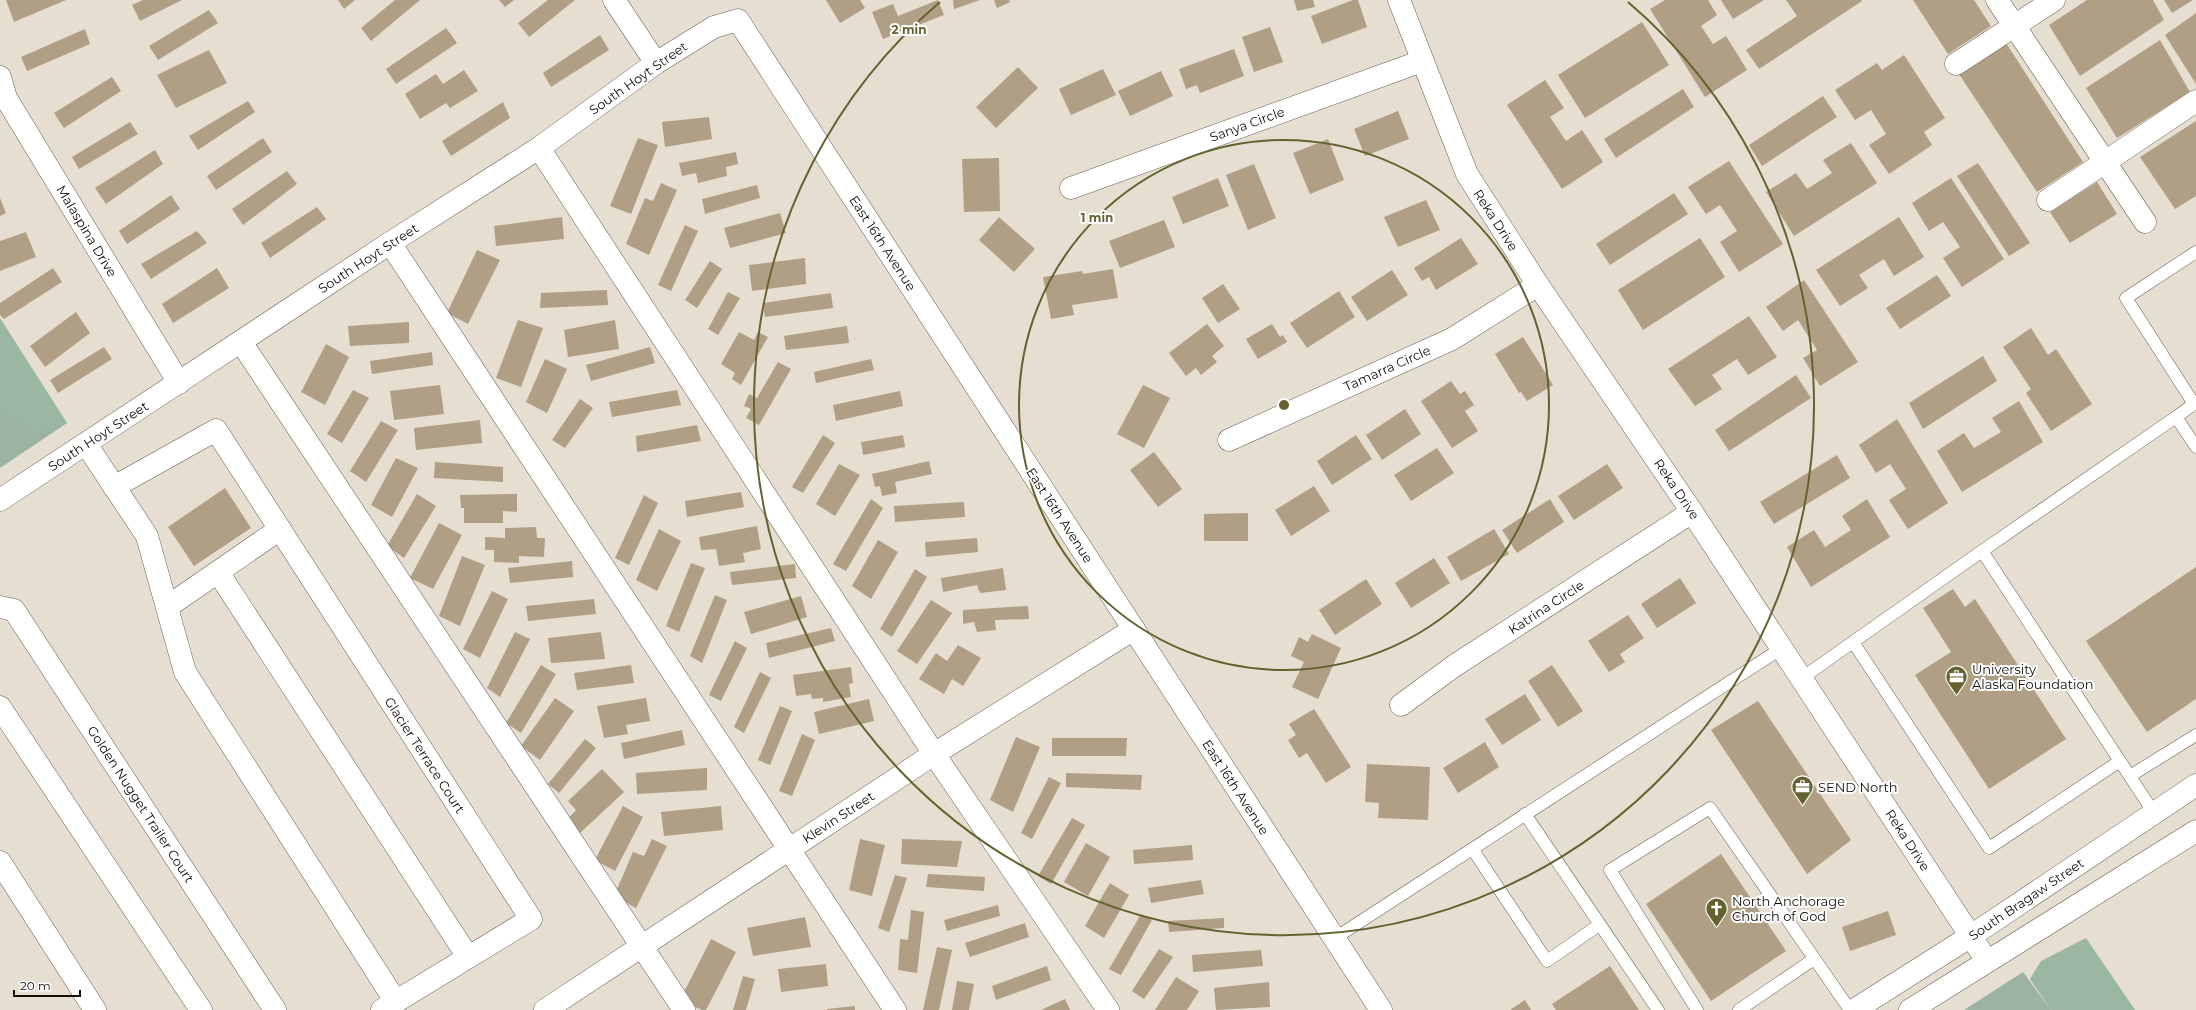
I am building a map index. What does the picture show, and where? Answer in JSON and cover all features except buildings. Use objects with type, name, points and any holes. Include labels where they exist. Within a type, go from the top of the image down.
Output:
[{"type":"street","points":[[614,0],[656,63]]},
{"type":"street","name":"Reka Drive","points":[[1399,0],[1467,174],[1538,285],[1692,512],[1987,961]]},
{"type":"street","points":[[1998,0],[2145,222]]},
{"type":"street","points":[[1956,64],[2054,0]]},
{"type":"street","name":"South Hoyt Street","points":[[0,500],[390,243],[539,148],[656,63],[714,26],[738,20]]},
{"type":"street","name":"East 16th Avenue","points":[[738,20],[1381,1010]]},
{"type":"street","name":"Sanya Circle","points":[[1071,188],[1422,61]]},
{"type":"street","name":"Malaspina Drive","points":[[0,77],[6,98],[179,383]]},
{"type":"street","points":[[2048,200],[2196,101]]},
{"type":"street","points":[[539,148],[934,754],[1108,1010]]},
{"type":"street","points":[[390,243],[790,848],[895,1010]]},
{"type":"street","name":"Tamarra Circle","points":[[1229,440],[1452,339],[1538,285]]},
{"type":"street","points":[[241,342],[643,946],[684,1010]]},
{"type":"street","name":"Glacier Terrace Court","points":[[86,444],[114,487],[147,536],[185,672],[389,1006],[531,919],[216,430],[114,487]]},
{"type":"street","name":"Katrina Circle","points":[[1401,705],[1454,666],[1692,512]]},
{"type":"street","points":[[167,607],[280,529]]},
{"type":"street","points":[[218,572],[468,957]]},
{"type":"street","name":"Golden Nugget Trailer Court","points":[[0,607],[14,610],[275,1010]]},
{"type":"street","name":"Klevin Street","points":[[545,1010],[934,754],[1134,630]]},
{"type":"street","points":[[0,707],[201,1010]]},
{"type":"street","name":"South Bragaw Street","points":[[1854,1010],[1971,936],[2195,787]]},
{"type":"street","points":[[1910,1010],[2196,831]]},
{"type":"street","points":[[0,862],[95,1010]]},
{"type":"lane","points":[[1802,678],[2194,404],[2126,298],[2196,252]]},
{"type":"lane","points":[[2176,417],[2196,447]]},
{"type":"lane","points":[[1982,552],[2154,813]]},
{"type":"lane","points":[[1853,642],[1989,848],[2120,761]]},
{"type":"lane","points":[[1335,938],[1473,850],[1525,814],[1782,648]]},
{"type":"lane","points":[[2130,776],[2196,735]]},
{"type":"lane","points":[[1697,1010],[1610,870],[1710,808],[1850,1010]]},
{"type":"lane","points":[[1525,814],[1658,1010]]},
{"type":"lane","points":[[1473,850],[1547,961],[1599,925]]},
{"type":"lane","points":[[1739,1010],[1814,959]]},
{"type":"green space","points":[[0,318],[67,423],[35,433],[0,408]]},
{"type":"green space","points":[[0,325],[67,423],[0,468]]},
{"type":"green space","points":[[2086,938],[2135,1010],[2051,1010],[2030,979],[2041,961]]},
{"type":"green space","points":[[2023,972],[2051,1010],[1964,1010]]},
{"type":"place","name":"University Alaska Foundation","points":[[1956,696]]},
{"type":"place","name":"SEND North","points":[[1803,806]]},
{"type":"place","name":"North Anchorage Church of God","points":[[1716,928]]}]
